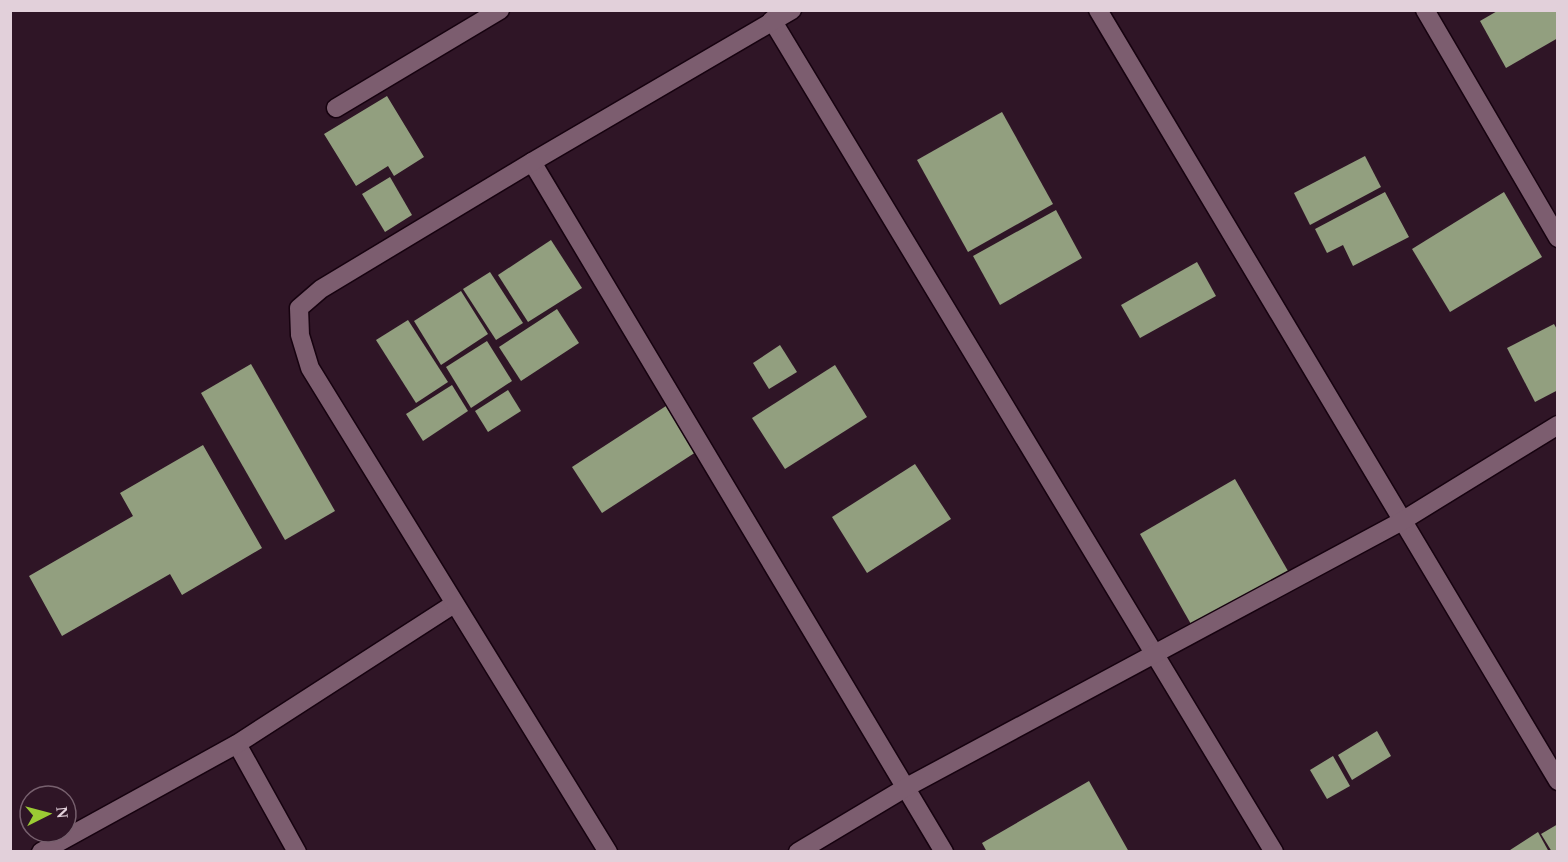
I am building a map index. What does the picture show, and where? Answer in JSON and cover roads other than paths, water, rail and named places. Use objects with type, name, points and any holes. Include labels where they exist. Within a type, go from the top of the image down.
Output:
[{"type":"street","points":[[336,108],[500,10]]},
{"type":"street","points":[[608,852],[310,368],[300,335],[299,308],[321,289],[792,10]]},
{"type":"street","points":[[1098,10],[1557,781]]},
{"type":"street","points":[[1425,10],[1557,238]]},
{"type":"street","points":[[772,20],[1274,852]]},
{"type":"street","points":[[532,162],[944,852]]},
{"type":"street","points":[[798,852],[905,788],[1402,521],[1557,425]]},
{"type":"street","points":[[41,852],[237,744],[454,604]]},
{"type":"street","points":[[237,744],[297,852]]}]
